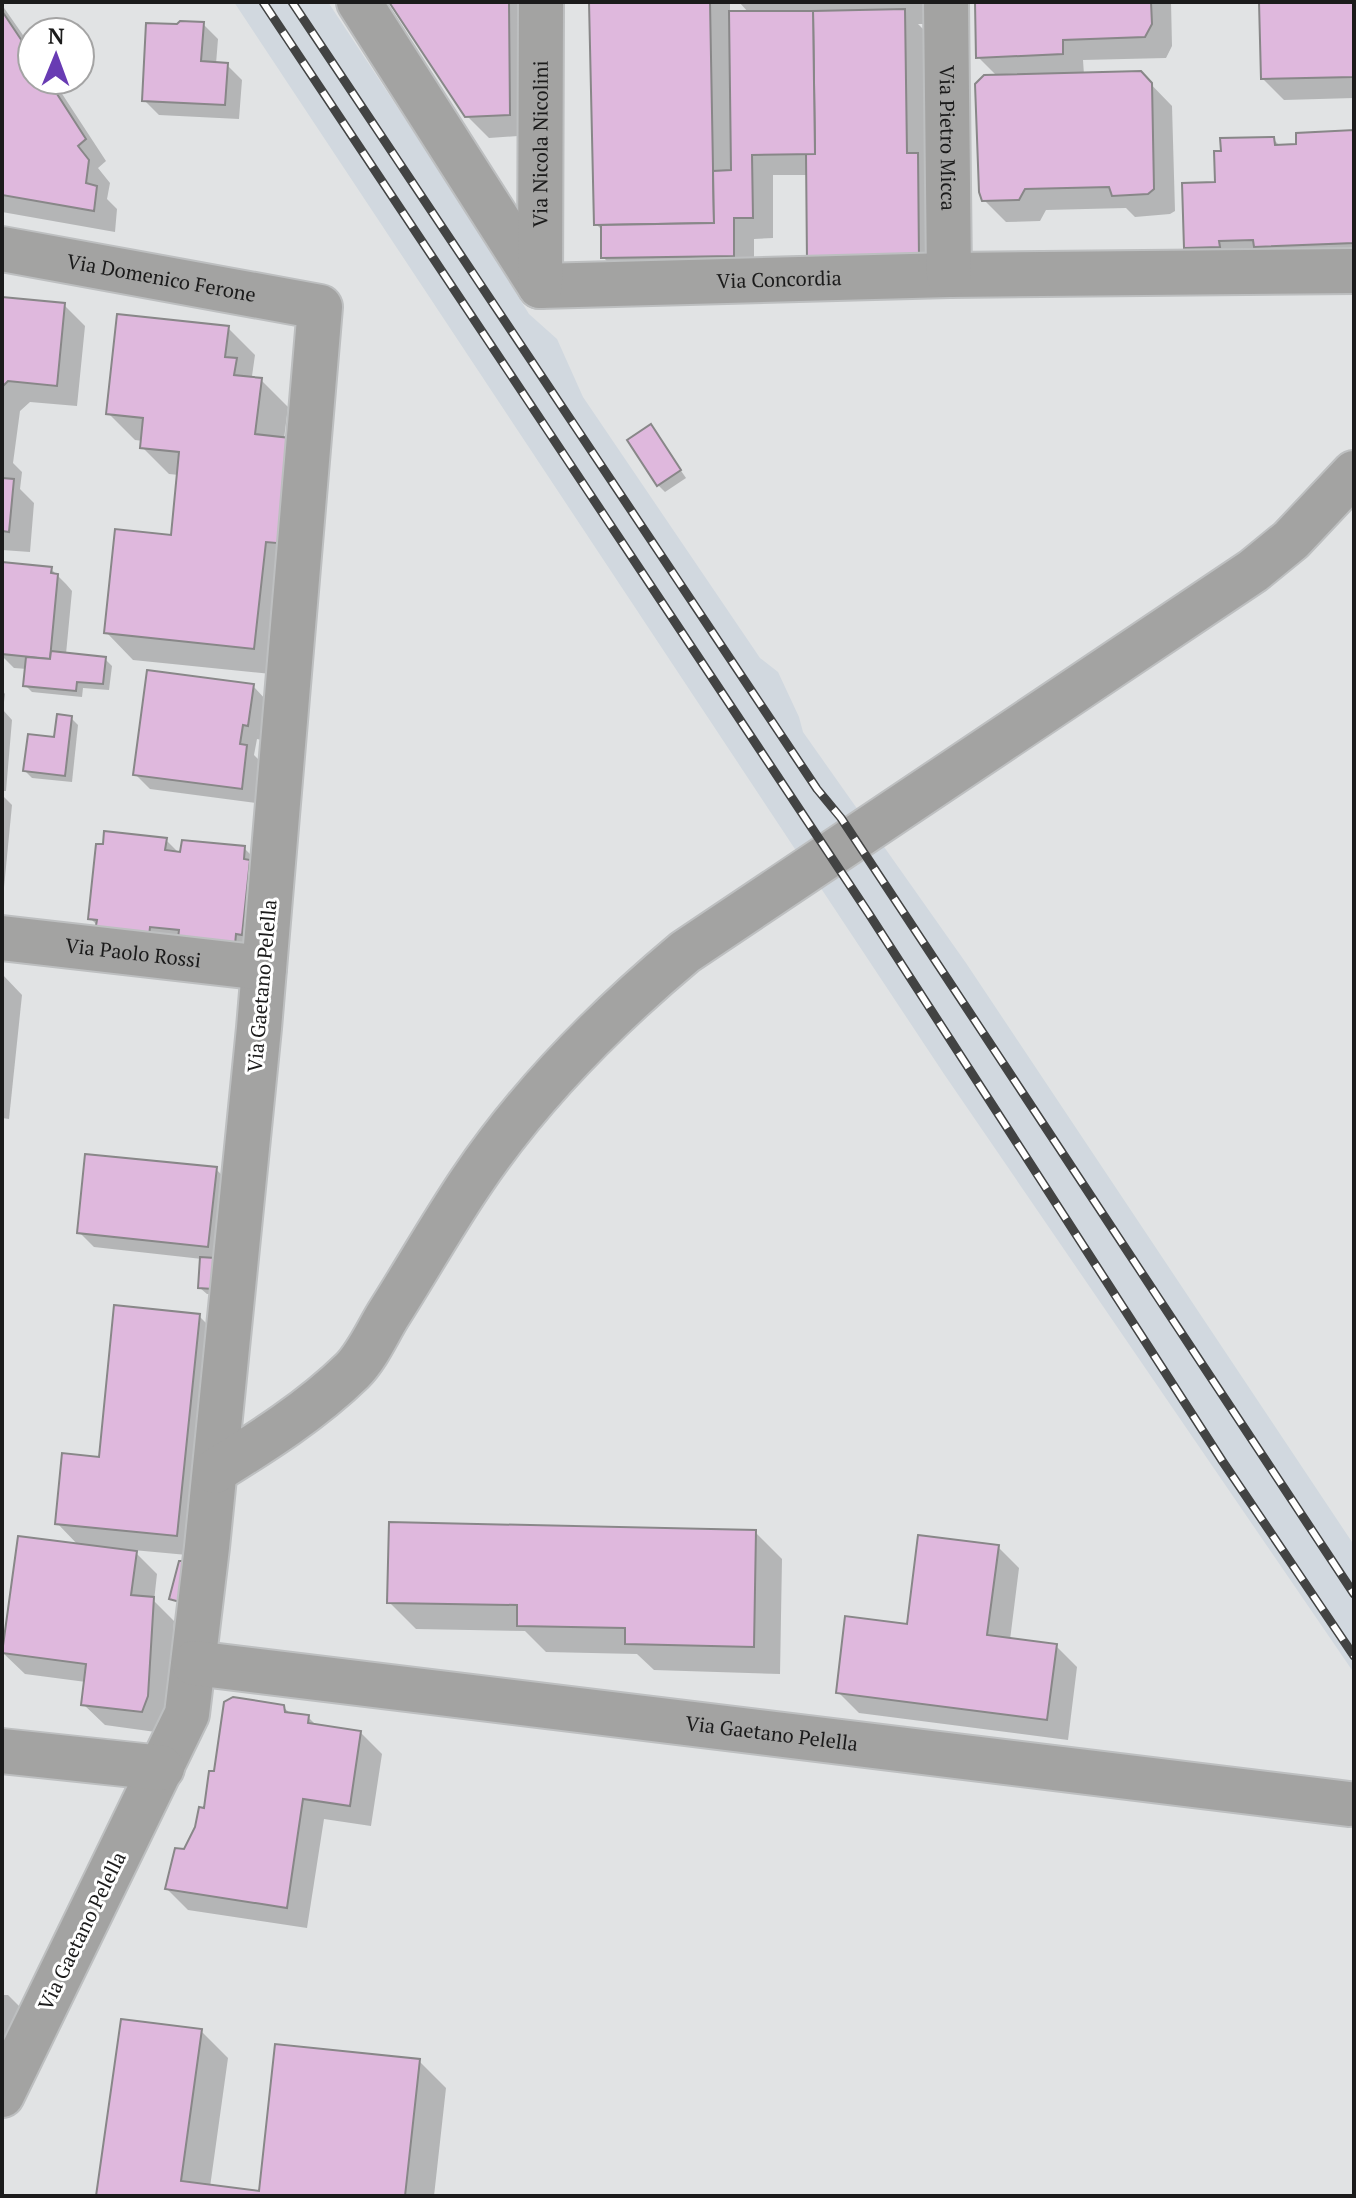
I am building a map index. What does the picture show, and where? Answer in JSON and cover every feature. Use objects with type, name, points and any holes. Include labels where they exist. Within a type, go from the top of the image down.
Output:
[{"type":"street","points":[[359,2],[540,286]]},
{"type":"street","name":"Via Nicola Nicolini","points":[[540,286],[541,2]]},
{"type":"street","name":"Via Pietro Micca","points":[[946,2],[949,275]]},
{"type":"street","name":"Via Domenico Ferone","points":[[2,249],[320,307]]},
{"type":"street","name":"Via Concordia","points":[[540,286],[949,275],[1354,271]]},
{"type":"street","name":"Via Gaetano Pelella","points":[[2,2095],[187,1714],[215,1471],[264,968],[320,307]]},
{"type":"street","points":[[215,1471],[279,1431],[319,1401],[355,1368],[472,1180],[510,1129],[590,1038],[642,988],[685,952],[1253,571],[1291,540],[1354,473]]},
{"type":"street","name":"Via Paolo Rossi","points":[[2,938],[264,968]]},
{"type":"street","name":"Via Gaetano Pelella","points":[[194,1663],[1349,1804]]},
{"type":"street","points":[[2,1751],[162,1768]]},
{"type":"shaded area","points":[[234,2],[328,2],[464,208],[529,314],[557,339],[583,397],[760,658],[778,672],[803,732],[966,963],[1354,1545],[1354,1673],[944,1074]]},
{"type":"building","points":[[389,2],[509,2],[510,115],[465,117]]},
{"type":"building","points":[[589,2],[710,2],[714,223],[594,225]]},
{"type":"building","points":[[975,2],[1151,2],[1152,24],[1145,37],[1063,40],[1063,54],[976,58]]},
{"type":"building","points":[[1259,2],[1354,2],[1354,77],[1261,79]]},
{"type":"building","points":[[905,9],[907,153],[918,153],[919,259],[807,261],[806,154],[815,154],[813,11]]},
{"type":"building","points":[[2,11],[16,32],[16,96],[58,96],[86,139],[78,146],[89,160],[86,183],[97,186],[94,211],[2,195]]},
{"type":"building","points":[[729,11],[813,11],[815,154],[752,155],[753,218],[734,218],[734,256],[601,258],[601,225],[714,223],[713,171],[731,170]]},
{"type":"building","points":[[180,21],[204,22],[201,61],[228,63],[225,105],[142,101],[146,23],[177,24]]},
{"type":"building","points":[[1141,71],[1152,83],[1154,189],[1148,194],[1112,196],[1109,187],[1025,189],[1019,200],[982,201],[979,192],[975,84],[984,75]]},
{"type":"building","points":[[1354,130],[1354,243],[1254,247],[1253,240],[1219,241],[1220,247],[1184,248],[1182,183],[1215,182],[1214,151],[1221,151],[1220,138],[1274,137],[1275,145],[1296,144],[1296,133]]},
{"type":"building","points":[[2,297],[65,303],[57,386],[8,381],[2,387]]},
{"type":"building","points":[[117,314],[229,326],[225,357],[237,358],[234,375],[262,378],[255,434],[299,439],[288,544],[266,542],[254,649],[104,633],[115,529],[171,535],[179,452],[140,448],[143,418],[106,414]]},
{"type":"building","points":[[651,424],[681,470],[657,486],[627,440]]},
{"type":"building","points":[[2,478],[14,479],[9,532],[2,531]]},
{"type":"building","points":[[2,562],[52,567],[51,573],[58,574],[50,659],[2,654]]},
{"type":"building","points":[[51,651],[106,657],[103,684],[77,682],[76,691],[23,686],[26,657],[50,659]]},
{"type":"building","points":[[147,670],[254,684],[248,726],[243,725],[240,744],[247,745],[242,789],[133,775]]},
{"type":"building","points":[[57,714],[72,716],[65,776],[23,771],[28,734],[54,737]]},
{"type":"building","points":[[104,831],[167,838],[165,850],[180,852],[182,840],[245,846],[244,859],[250,860],[242,935],[236,934],[235,945],[178,938],[179,930],[150,927],[149,936],[95,931],[97,920],[88,919],[96,844],[103,844]]},
{"type":"building","points":[[85,1154],[217,1167],[208,1247],[77,1233]]},
{"type":"building","points":[[200,1257],[215,1258],[213,1289],[198,1288]]},
{"type":"building","points":[[114,1305],[200,1314],[177,1536],[55,1524],[62,1453],[99,1457]]},
{"type":"building","points":[[389,1522],[756,1530],[754,1647],[625,1644],[625,1628],[517,1626],[517,1605],[387,1603]]},
{"type":"building","points":[[918,1535],[999,1545],[987,1635],[1057,1644],[1047,1720],[836,1693],[845,1616],[907,1624]]},
{"type":"building","points":[[18,1536],[137,1551],[131,1595],[154,1597],[148,1696],[142,1712],[81,1705],[86,1664],[2,1653]]},
{"type":"building","points":[[179,1561],[190,1561],[180,1602],[169,1599]]},
{"type":"building","points":[[233,1697],[284,1705],[285,1712],[309,1715],[308,1723],[361,1731],[350,1806],[303,1799],[287,1908],[165,1889],[175,1848],[184,1849],[195,1827],[199,1807],[204,1808],[209,1771],[214,1771],[224,1702]]},
{"type":"building","points":[[121,2019],[202,2029],[181,2181],[259,2191],[275,2044],[420,2059],[405,2196],[96,2196]]},
{"type":"railway","points":[[263,2],[869,914],[1223,1462],[1354,1656]]},
{"type":"railway","points":[[292,2],[817,789],[841,818],[1354,1594]]}]
